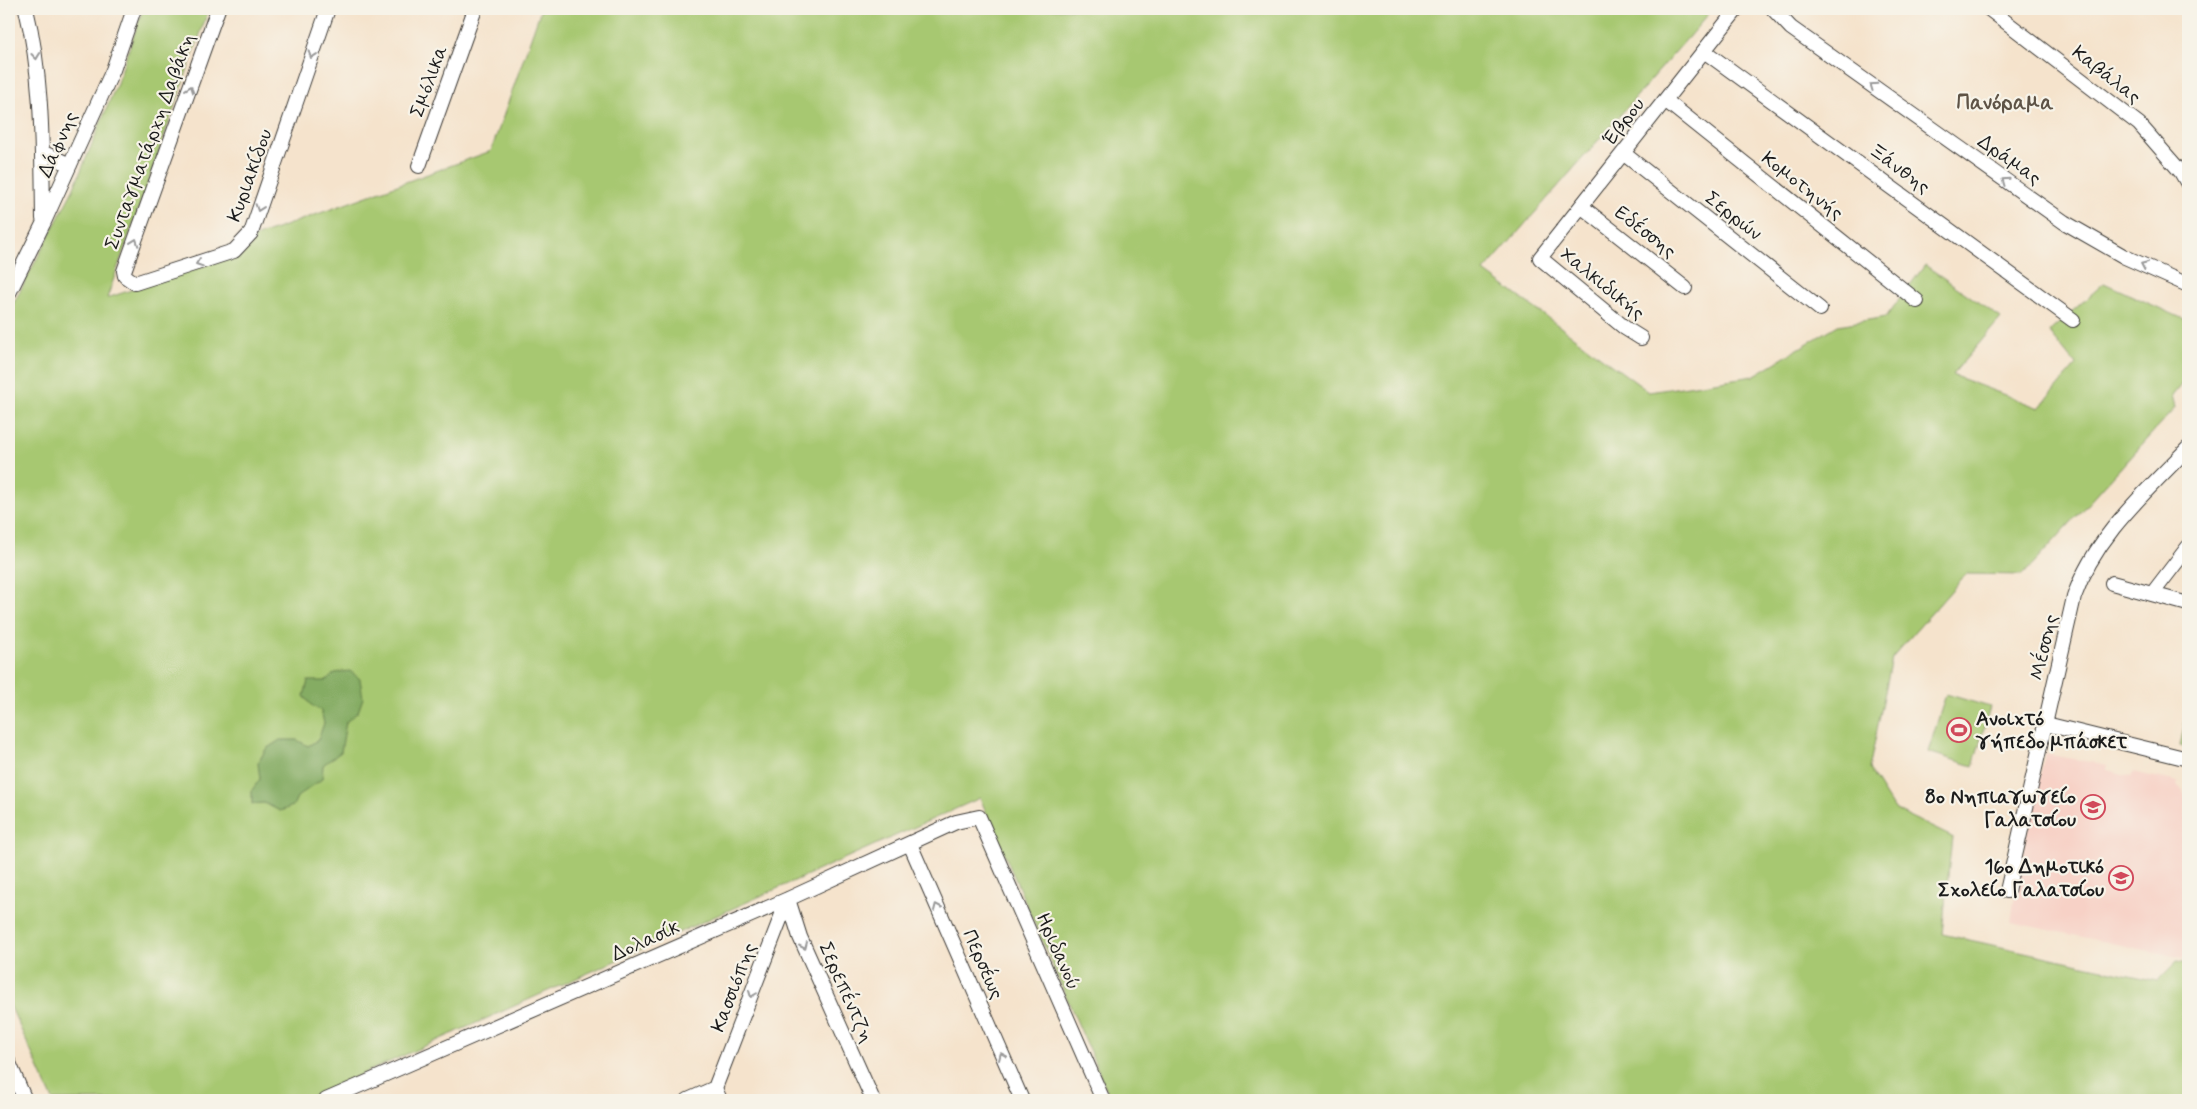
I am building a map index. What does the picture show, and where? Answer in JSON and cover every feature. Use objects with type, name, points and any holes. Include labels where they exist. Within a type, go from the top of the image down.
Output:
[{"type":"street","points":[[26,9],[34,41],[42,152],[43,224]]},
{"type":"street","name":"Δάφνης","points":[[9,293],[43,224],[113,70],[134,9]]},
{"type":"street","name":"Συνταγματάρχη Δαβάκη","points":[[135,283],[125,276],[124,271],[218,9]]},
{"type":"street","name":"Κυριακίδου","points":[[135,283],[234,251],[251,233],[328,9]]},
{"type":"street","name":"Σμόλικα","points":[[419,166],[475,9]]},
{"type":"street","name":"Έβρου","points":[[1540,258],[1737,9]]},
{"type":"street","name":"Δράμας","points":[[1773,9],[1791,28],[2064,222],[2125,257],[2188,285]]},
{"type":"street","name":"Καβάλας","points":[[1989,9],[2139,124],[2181,172],[2188,184]]},
{"type":"street","name":"Ξάνθης","points":[[1704,51],[2073,320]]},
{"type":"street","name":"Κομοτηνής","points":[[1665,100],[1917,301]]},
{"type":"street","points":[[42,152],[70,165]]},
{"type":"street","name":"Σερρών","points":[[1623,153],[1820,309]]},
{"type":"street","name":"Εδέσσης","points":[[1581,206],[1686,288]]},
{"type":"street","name":"Χαλκιδικής","points":[[1540,258],[1625,328],[1641,338]]},
{"type":"street","name":"Μέσσης","points":[[2007,891],[2074,597],[2082,576],[2110,529],[2188,448]]},
{"type":"street","points":[[2152,594],[2188,547]]},
{"type":"street","points":[[2112,583],[2188,604]]},
{"type":"street","points":[[2046,724],[2188,759]]},
{"type":"street","name":"Δολασίκ","points":[[326,1100],[788,900],[956,822],[979,817]]},
{"type":"street","name":"Ηριδανού","points":[[979,817],[1103,1100]]},
{"type":"street","name":"Περσέως","points":[[910,844],[1022,1100]]},
{"type":"street","name":"Κασσιόπης","points":[[718,1094],[788,900]]},
{"type":"street","name":"Σερεπέντζη","points":[[788,900],[800,937],[873,1100]]},
{"type":"street","points":[[9,1063],[25,1100]]},
{"type":"street","points":[[688,1100],[718,1094]]},
{"type":"shaded area","points":[[2045,754],[2107,765],[2107,770],[2131,776],[2133,772],[2178,782],[2178,786],[2182,788],[2186,798],[2185,837],[2188,838],[2188,959],[2011,922],[2019,867]]},
{"type":"green space","points":[[143,9],[209,9],[107,298],[230,257],[257,236],[491,151],[541,9],[1713,9],[1484,271],[1649,392],[1753,376],[1838,325],[1886,317],[1925,265],[2001,318],[1952,375],[2039,408],[2076,365],[2049,332],[2104,283],[2188,321],[2188,376],[2172,396],[2175,408],[2023,575],[1966,574],[1892,658],[1869,769],[1894,809],[1952,837],[1942,934],[2157,981],[2177,961],[2188,963],[2188,1100],[1111,1100],[980,798],[304,1100],[53,1100],[9,1003],[9,312],[73,190],[117,83]]},
{"type":"green space","points":[[350,671],[360,679],[363,698],[358,712],[346,722],[341,752],[323,765],[322,779],[297,797],[293,806],[280,811],[264,803],[252,804],[252,790],[260,779],[258,763],[266,749],[280,740],[297,740],[308,746],[318,740],[324,723],[321,711],[311,705],[304,696],[308,681],[325,681],[335,673]]},
{"type":"green space","name":"Ανοιχτό γήπεδο μπάσκετ","points":[[1946,694],[1990,707],[1973,766],[1928,752]]},
{"type":"green space","points":[[2188,707],[2188,748],[2180,746]]},
{"type":"place","name":"Ανοιχτό γήπεδο μπάσκετ","points":[[1959,730]]},
{"type":"place","name":"8ο Νηπιαγωγείο Γαλατσίου","points":[[2093,807]]},
{"type":"place","name":"16ο Δημοτικό Σχολείο Γαλατσίου","points":[[2121,878]]},
{"type":"district","name":"Πανόραμα","points":[[2005,102]]}]
